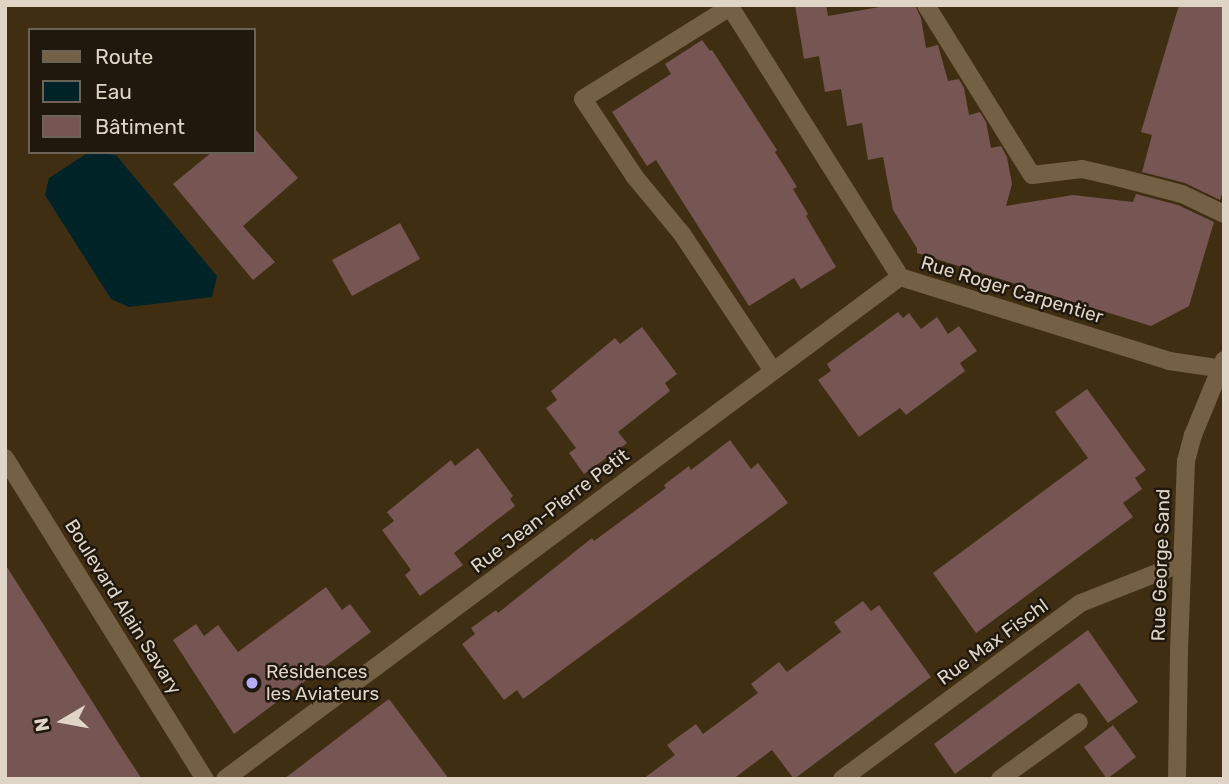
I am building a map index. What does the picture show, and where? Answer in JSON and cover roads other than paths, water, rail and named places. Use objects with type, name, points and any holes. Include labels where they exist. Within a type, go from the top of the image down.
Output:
[{"type":"street","points":[[926,5],[1032,175],[1082,169],[1182,194],[1224,214]]},
{"type":"street","points":[[730,6],[583,99],[635,177],[682,234],[773,372]]},
{"type":"street","name":"Rue Roger Carpentier","points":[[730,6],[900,277],[1169,361],[1223,365]]},
{"type":"street","name":"Rue Jean-Pierre Petit","points":[[225,779],[900,277]]},
{"type":"street","name":"Rue George Sand","points":[[1178,779],[1186,460],[1193,435],[1223,365]]},
{"type":"street","name":"Boulevard Alain Savary","points":[[8,468],[205,779]]},
{"type":"street","name":"Rue Max Fischl","points":[[842,779],[1081,603],[1182,563]]},
{"type":"street","points":[[1000,779],[1079,722]]},
{"type":"water","points":[[86,154],[116,155],[217,276],[212,297],[129,307],[111,299],[45,195],[49,178]]},
{"type":"place","name":"Résidences les Aviateurs","points":[[252,683]]}]
